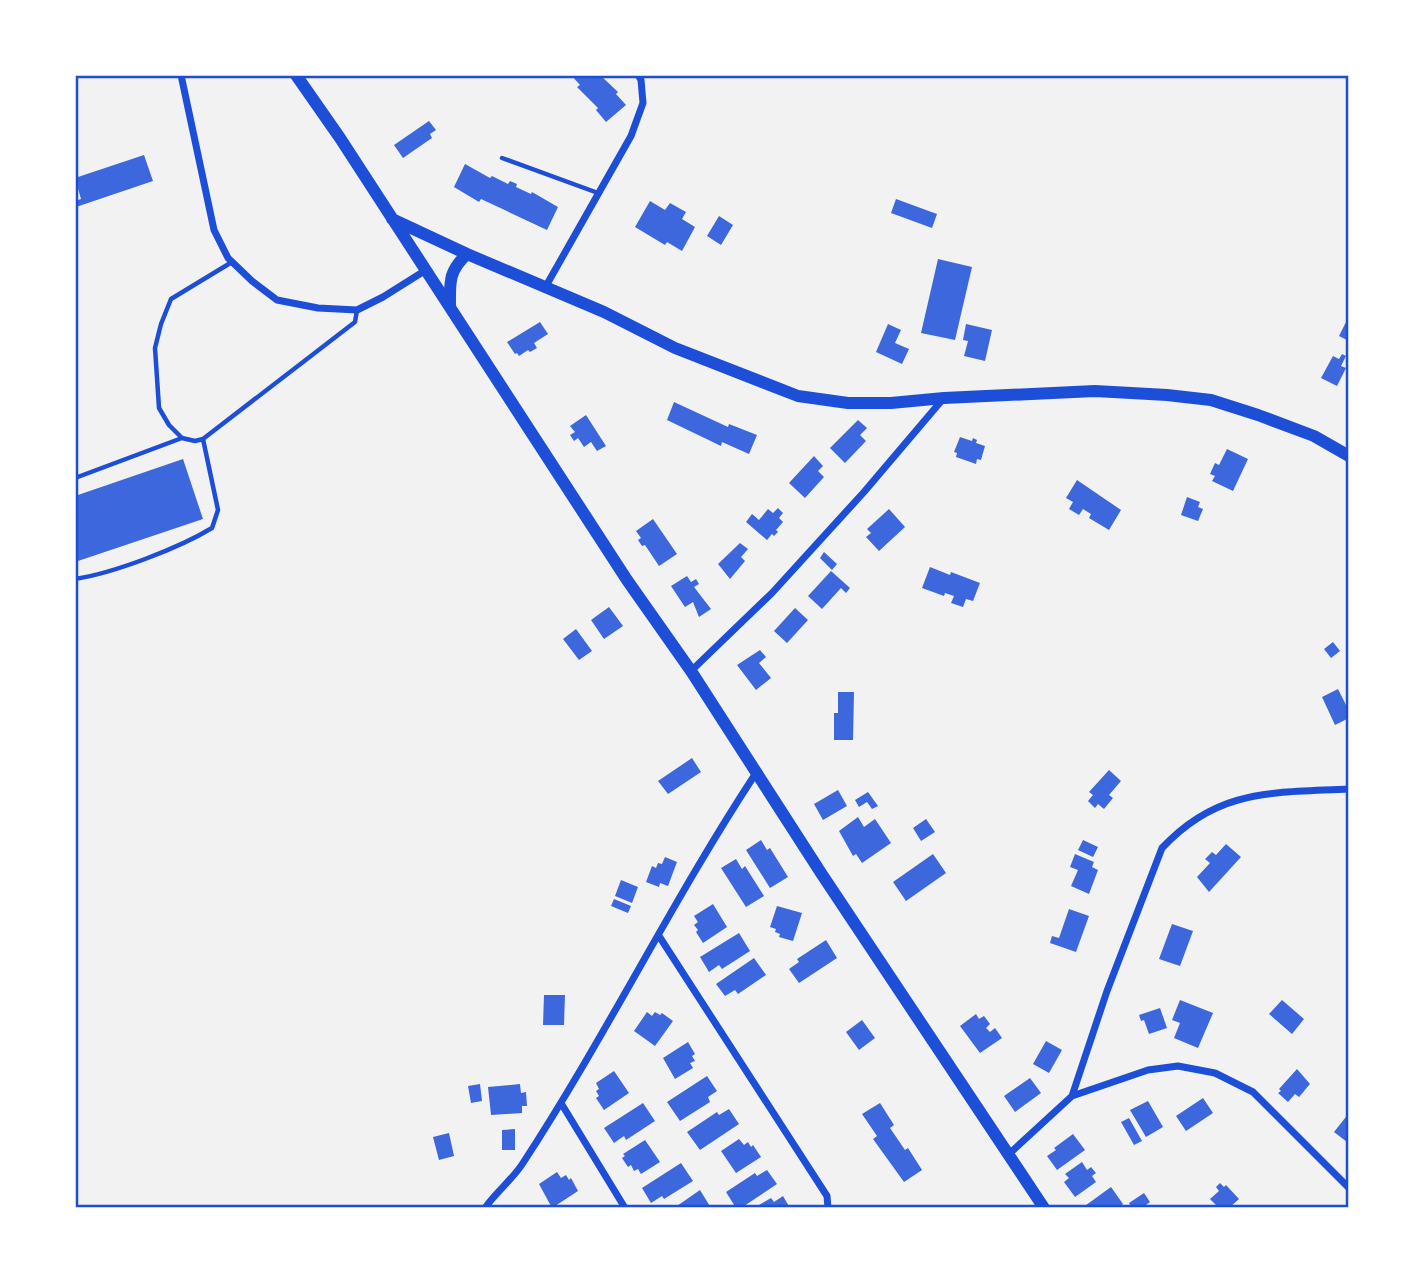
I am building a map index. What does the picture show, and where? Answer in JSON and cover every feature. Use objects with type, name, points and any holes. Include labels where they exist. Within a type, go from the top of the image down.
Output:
[{"type":"main road","points":[[296,75],[340,138],[619,569],[691,671],[1044,1208]]},
{"type":"main road","points":[[391,219],[604,312],[675,348],[798,396],[848,403],[891,403],[1095,391],[1159,394],[1211,400],[1314,436],[1349,456]]},
{"type":"main road","points":[[450,307],[453,269],[467,254]]},
{"type":"street","points":[[181,75],[214,230],[232,262],[277,300],[318,309],[357,310],[383,298],[426,270]]},
{"type":"street","points":[[545,286],[631,136],[643,103],[638,75]]},
{"type":"street","points":[[691,671],[772,593],[864,492],[944,398]]},
{"type":"street","points":[[485,1208],[521,1167],[659,936],[711,841],[757,773]]},
{"type":"street","points":[[1072,1096],[1107,991],[1162,848],[1175,834],[1209,811],[1236,799],[1278,793],[1349,789]]},
{"type":"street","points":[[659,936],[827,1196],[828,1208]]},
{"type":"street","points":[[1009,1154],[1072,1096],[1149,1070],[1178,1066],[1215,1073],[1253,1093],[1349,1188]]},
{"type":"street","points":[[561,1103],[625,1208]]},
{"type":"lane","points":[[502,158],[598,194]]},
{"type":"lane","points":[[232,262],[171,299],[161,324],[155,348],[157,398],[159,408],[169,425],[182,438],[195,442],[203,439],[355,322],[357,310]]},
{"type":"lane","points":[[75,478],[182,438]]},
{"type":"lane","points":[[75,579],[110,571],[188,542],[212,528],[218,510],[203,439]]},
{"type":"building","points":[[571,75],[600,75],[618,92],[616,94],[626,105],[606,122],[596,110],[598,108],[577,87],[580,85]]},
{"type":"building","points":[[429,121],[436,130],[430,134],[432,138],[403,158],[394,145]]},
{"type":"building","points":[[144,155],[153,181],[76,207],[75,201],[81,199],[75,178]]},
{"type":"building","points":[[465,164],[490,178],[492,176],[508,184],[510,181],[517,184],[516,187],[531,194],[532,192],[558,207],[547,230],[481,199],[479,202],[454,187]]},
{"type":"building","points":[[896,199],[937,214],[932,228],[891,213]]},
{"type":"building","points":[[650,201],[665,210],[670,203],[686,212],[682,219],[695,227],[682,251],[667,242],[665,245],[635,227]]},
{"type":"building","points":[[719,216],[733,225],[721,245],[707,236]]},
{"type":"building","points":[[938,259],[972,267],[955,340],[921,333]]},
{"type":"building","points":[[1349,316],[1349,341],[1339,336]]},
{"type":"building","points":[[540,322],[548,334],[534,343],[537,348],[519,356],[515,354],[507,342]]},
{"type":"building","points":[[888,324],[901,330],[895,343],[909,349],[902,364],[876,352]]},
{"type":"building","points":[[966,324],[992,330],[985,361],[964,356],[968,341],[963,340]]},
{"type":"building","points":[[1342,354],[1346,356],[1341,366],[1346,368],[1337,386],[1321,378],[1333,356],[1339,359]]},
{"type":"building","points":[[674,402],[728,427],[729,424],[757,435],[749,454],[722,442],[721,446],[667,420]]},
{"type":"building","points":[[586,415],[606,446],[597,451],[591,442],[584,447],[578,438],[574,441],[570,435],[575,432],[570,426]]},
{"type":"building","points":[[858,420],[867,428],[860,435],[866,441],[845,463],[830,448]]},
{"type":"building","points":[[960,437],[972,441],[973,438],[977,440],[976,443],[985,446],[981,460],[977,459],[976,464],[956,457],[957,453],[954,452]]},
{"type":"building","points":[[1227,449],[1248,459],[1233,491],[1212,481],[1215,476],[1210,474],[1215,463],[1219,465]]},
{"type":"building","points":[[814,456],[823,466],[818,471],[824,477],[805,498],[789,483]]},
{"type":"building","points":[[183,459],[203,519],[75,562],[75,496]]},
{"type":"building","points":[[1077,480],[1121,510],[1109,530],[1089,518],[1091,514],[1083,509],[1079,515],[1069,509],[1073,502],[1066,498]]},
{"type":"building","points":[[1187,497],[1200,502],[1198,507],[1203,509],[1198,521],[1181,515]]},
{"type":"building","points":[[778,508],[783,513],[779,518],[783,522],[776,530],[778,532],[767,540],[746,522],[752,514],[759,520],[768,509],[773,513]]},
{"type":"building","points":[[889,509],[905,527],[879,551],[866,537],[871,533],[867,529]]},
{"type":"building","points":[[653,519],[677,554],[659,566],[645,545],[642,546],[638,540],[641,538],[636,531]]},
{"type":"building","points":[[740,543],[748,549],[741,557],[745,561],[730,579],[718,564]]},
{"type":"building","points":[[824,552],[837,564],[832,570],[820,558]]},
{"type":"building","points":[[930,567],[980,583],[973,601],[966,599],[963,607],[951,603],[954,596],[945,593],[944,596],[922,588]]},
{"type":"building","points":[[831,571],[850,588],[846,593],[841,588],[822,609],[808,596]]},
{"type":"building","points":[[687,576],[691,582],[696,579],[699,584],[694,587],[711,609],[699,617],[693,602],[685,607],[671,586]]},
{"type":"building","points":[[609,607],[623,626],[604,639],[591,620]]},
{"type":"building","points":[[795,608],[808,620],[787,643],[774,631]]},
{"type":"building","points":[[576,629],[592,651],[579,660],[563,639]]},
{"type":"building","points":[[1333,642],[1340,651],[1331,658],[1324,649]]},
{"type":"building","points":[[760,650],[766,657],[759,663],[771,678],[756,690],[737,665]]},
{"type":"building","points":[[1338,689],[1349,711],[1349,718],[1335,725],[1322,697]]},
{"type":"building","points":[[838,692],[854,692],[853,740],[834,740],[834,713],[838,713]]},
{"type":"building","points":[[692,758],[701,772],[668,794],[658,781]]},
{"type":"building","points":[[1109,770],[1121,781],[1109,795],[1113,798],[1104,809],[1098,804],[1095,808],[1088,801],[1093,795],[1089,792]]},
{"type":"building","points":[[838,790],[847,806],[823,820],[814,804]]},
{"type":"building","points":[[868,792],[878,806],[872,809],[867,802],[859,807],[855,800]]},
{"type":"building","points":[[858,817],[864,827],[875,819],[891,843],[862,863],[856,854],[853,856],[839,831]]},
{"type":"building","points":[[926,819],[935,832],[921,841],[913,828]]},
{"type":"building","points":[[761,840],[767,850],[770,848],[788,877],[770,888],[746,850]]},
{"type":"building","points":[[1083,840],[1098,847],[1093,857],[1078,850]]},
{"type":"building","points":[[1226,844],[1241,857],[1209,892],[1197,877],[1210,863],[1205,859],[1212,852],[1216,855]]},
{"type":"building","points":[[933,854],[946,873],[906,901],[893,882]]},
{"type":"building","points":[[1075,854],[1094,862],[1092,867],[1098,870],[1089,894],[1071,886],[1078,870],[1070,867]]},
{"type":"building","points":[[665,857],[677,862],[668,886],[660,883],[659,887],[646,882],[652,866],[656,868],[658,863],[662,864]]},
{"type":"building","points":[[736,859],[742,869],[745,866],[764,896],[746,907],[721,868]]},
{"type":"building","points":[[621,880],[638,887],[632,903],[615,896]]},
{"type":"building","points":[[614,899],[631,906],[628,913],[611,906]]},
{"type":"building","points":[[713,904],[727,927],[703,943],[696,932],[698,930],[694,925],[698,922],[694,916]]},
{"type":"building","points":[[777,906],[802,913],[793,941],[779,937],[776,929],[770,927]]},
{"type":"building","points":[[1069,909],[1089,916],[1076,952],[1050,943],[1052,936],[1059,938]]},
{"type":"building","points":[[1172,924],[1193,931],[1180,966],[1159,959]]},
{"type":"building","points":[[739,933],[750,951],[722,969],[719,965],[709,972],[700,957]]},
{"type":"building","points":[[826,940],[837,958],[799,983],[789,969],[799,962],[797,959]]},
{"type":"building","points":[[754,958],[766,975],[738,994],[735,990],[725,996],[716,984]]},
{"type":"building","points":[[544,995],[565,995],[564,1025],[543,1025]]},
{"type":"building","points":[[1180,1000],[1213,1013],[1198,1048],[1174,1038],[1180,1023],[1172,1020]]},
{"type":"building","points":[[1282,1000],[1304,1019],[1292,1034],[1269,1014]]},
{"type":"building","points":[[1160,1008],[1167,1028],[1149,1034],[1139,1015]]},
{"type":"building","points":[[647,1012],[652,1016],[655,1012],[660,1015],[662,1013],[673,1021],[655,1046],[634,1031]]},
{"type":"building","points":[[976,1014],[979,1019],[984,1016],[990,1024],[986,1028],[990,1032],[995,1028],[1002,1038],[980,1053],[960,1026]]},
{"type":"building","points":[[862,1020],[875,1038],[859,1050],[846,1032]]},
{"type":"building","points":[[1046,1041],[1062,1050],[1049,1073],[1033,1064]]},
{"type":"building","points":[[688,1042],[695,1054],[692,1056],[695,1061],[690,1063],[693,1068],[675,1079],[663,1058]]},
{"type":"building","points":[[1297,1069],[1310,1084],[1299,1097],[1295,1094],[1288,1102],[1278,1093],[1281,1091],[1279,1089]]},
{"type":"building","points":[[614,1071],[629,1093],[604,1110],[596,1098],[599,1096],[596,1091],[599,1089],[596,1083]]},
{"type":"building","points":[[707,1076],[717,1091],[708,1097],[710,1102],[680,1121],[667,1102]]},
{"type":"building","points":[[1030,1078],[1041,1093],[1015,1112],[1004,1096]]},
{"type":"building","points":[[480,1084],[482,1101],[471,1103],[468,1086]]},
{"type":"building","points":[[520,1084],[521,1093],[526,1092],[527,1106],[522,1106],[522,1113],[491,1115],[488,1087]]},
{"type":"building","points":[[1203,1098],[1213,1113],[1186,1131],[1176,1116]]},
{"type":"building","points":[[1148,1101],[1163,1127],[1146,1137],[1130,1110]]},
{"type":"building","points":[[643,1103],[655,1121],[626,1140],[624,1136],[614,1143],[604,1128]]},
{"type":"building","points":[[880,1103],[894,1125],[890,1128],[905,1150],[908,1148],[922,1170],[904,1182],[873,1139],[877,1136],[862,1114]]},
{"type":"building","points":[[729,1109],[739,1124],[700,1150],[687,1132],[717,1112],[719,1115]]},
{"type":"building","points":[[1349,1113],[1349,1140],[1347,1142],[1334,1132]]},
{"type":"building","points":[[1129,1118],[1142,1141],[1134,1145],[1121,1122]]},
{"type":"building","points":[[515,1129],[515,1150],[502,1150],[502,1130]]},
{"type":"building","points":[[449,1133],[454,1156],[439,1160],[433,1137]]},
{"type":"building","points":[[1073,1134],[1085,1150],[1057,1170],[1047,1156]]},
{"type":"building","points":[[739,1139],[744,1145],[748,1142],[751,1147],[753,1145],[761,1157],[736,1173],[721,1151]]},
{"type":"building","points":[[645,1140],[660,1162],[641,1174],[638,1169],[634,1171],[631,1165],[628,1167],[622,1158],[625,1156],[623,1154]]},
{"type":"building","points":[[1082,1162],[1087,1170],[1091,1167],[1096,1173],[1092,1176],[1096,1182],[1075,1197],[1064,1182],[1069,1178],[1065,1174]]},
{"type":"building","points":[[681,1163],[693,1181],[664,1199],[662,1196],[651,1203],[642,1188]]},
{"type":"building","points":[[767,1170],[777,1184],[741,1208],[736,1208],[726,1192],[755,1173],[757,1176]]},
{"type":"building","points":[[557,1172],[561,1178],[566,1175],[569,1180],[571,1178],[578,1191],[552,1208],[539,1184]]},
{"type":"building","points":[[1220,1183],[1224,1187],[1226,1185],[1239,1199],[1229,1208],[1219,1208],[1210,1199],[1219,1191],[1216,1187]]},
{"type":"building","points":[[1111,1187],[1123,1204],[1118,1208],[1082,1208]]},
{"type":"building","points":[[700,1190],[711,1208],[674,1208]]},
{"type":"building","points":[[1144,1193],[1150,1202],[1142,1208],[1132,1208],[1129,1203]]},
{"type":"building","points":[[783,1196],[790,1208],[754,1208],[771,1198],[774,1202]]}]
